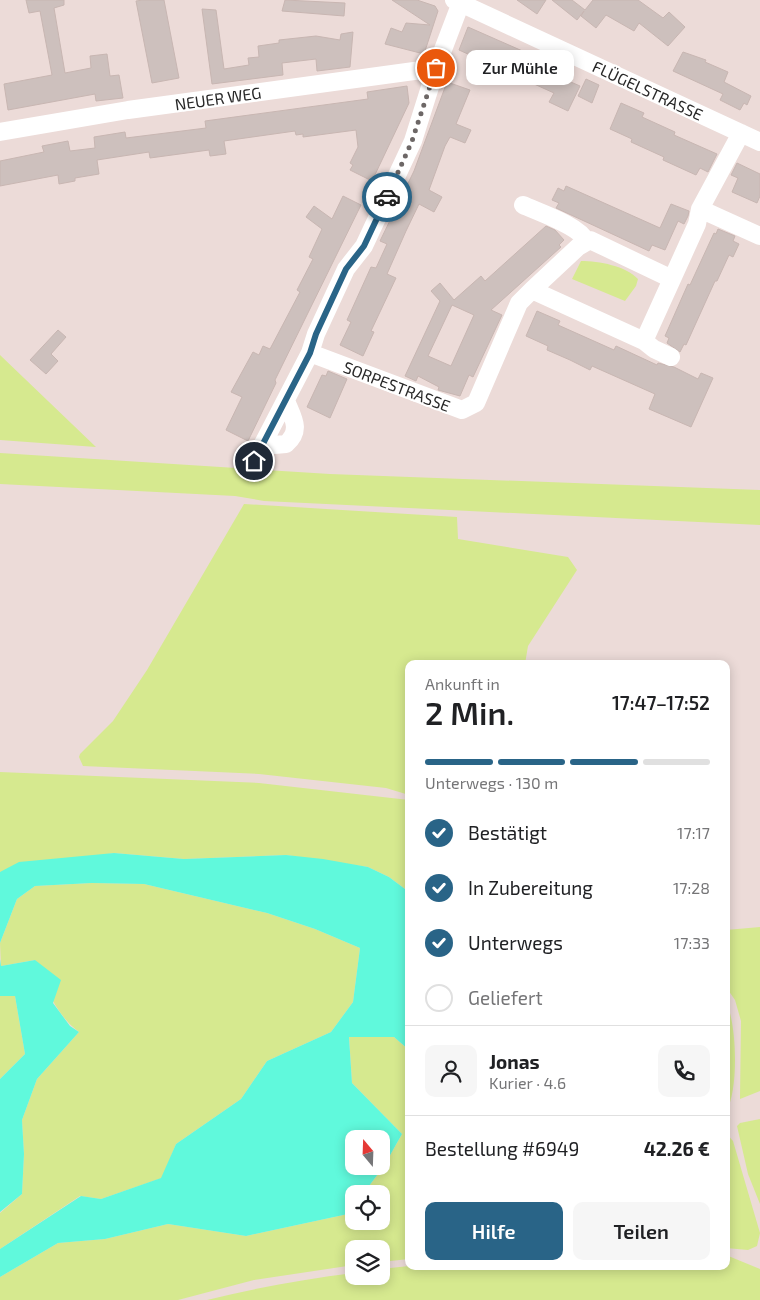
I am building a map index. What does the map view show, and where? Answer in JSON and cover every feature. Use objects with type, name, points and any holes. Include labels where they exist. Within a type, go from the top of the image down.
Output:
[{"type":"street","points":[[258,453],[310,353],[316,334],[346,269],[364,246],[412,141],[460,2]]},
{"type":"street","name":"FLÜGELSTRASSE","points":[[460,2],[760,142]]},
{"type":"street","name":"NEUER WEG","points":[[0,132],[128,110],[436,68]]},
{"type":"street","points":[[644,341],[697,224],[700,209],[741,133]]},
{"type":"street","points":[[523,205],[575,229],[584,235],[586,241],[595,242],[672,278]]},
{"type":"street","points":[[700,209],[760,236]]},
{"type":"street","name":"SORPESTRASSE","points":[[310,353],[456,409],[467,409],[476,403],[519,303],[586,241]]},
{"type":"street","points":[[532,290],[644,341],[654,349],[671,357]]},
{"type":"shaded area","points":[[581,261],[604,263],[627,271],[638,279],[636,286],[625,301],[572,279]]},
{"type":"shaded area","points":[[0,355],[96,447],[0,440]]},
{"type":"shaded area","points":[[0,453],[330,474],[760,490],[760,525],[264,501],[235,496],[0,484]]},
{"type":"shaded area","points":[[244,504],[457,517],[458,539],[568,557],[577,570],[528,646],[526,660],[405,660],[405,794],[386,788],[259,774],[83,766],[79,757],[80,754],[113,721],[147,670]]},
{"type":"shaded area","points":[[0,772],[259,783],[405,800],[405,889],[389,877],[368,867],[286,855],[184,859],[114,853],[0,872]]},
{"type":"shaded area","points":[[114,853],[184,859],[286,855],[368,867],[389,877],[405,889],[405,1047],[394,1037],[349,1037],[352,1083],[402,1134],[390,1155],[390,1130],[345,1130],[345,1175],[377,1175],[370,1185],[345,1185],[345,1215],[246,1236],[168,1224],[105,1239],[58,1243],[0,1277],[0,1249],[81,1196],[101,1199],[161,1178],[176,1144],[241,1099],[267,1061],[331,1032],[353,1002],[360,948],[315,929],[267,913],[144,884],[92,883],[35,886],[17,899],[0,943],[0,872],[19,862]]},
{"type":"shaded area","points":[[92,883],[144,884],[267,913],[315,929],[360,948],[353,1002],[331,1032],[267,1061],[241,1099],[176,1144],[162,1178],[101,1199],[80,1196],[0,1249],[0,1213],[22,1194],[24,1154],[22,1120],[37,1079],[79,1032],[57,1008],[47,990],[35,960],[1,966],[0,943],[17,899],[35,886]]},
{"type":"shaded area","points":[[760,927],[760,1091],[740,1099],[741,1021],[735,1000],[730,993],[730,930]]},
{"type":"shaded area","points":[[0,959],[1,966],[35,960],[61,980],[53,1003],[70,1026],[79,1032],[37,1079],[22,1120],[24,1154],[22,1194],[0,1212],[0,1079],[25,1054],[15,996],[0,996]]},
{"type":"shaded area","points":[[0,996],[15,996],[25,1054],[0,1079]]},
{"type":"shaded area","points":[[730,1012],[735,1057],[733,1089],[730,1102]]},
{"type":"shaded area","points":[[349,1036],[394,1037],[405,1047],[405,1259],[390,1261],[390,1240],[345,1240],[345,1266],[254,1280],[178,1300],[0,1300],[0,1277],[58,1243],[105,1239],[168,1224],[246,1236],[345,1215],[345,1230],[390,1230],[390,1185],[370,1185],[377,1175],[390,1175],[390,1155],[402,1134],[352,1083]]},
{"type":"shaded area","points":[[760,1119],[760,1204],[748,1174],[737,1126],[740,1123]]},
{"type":"shaded area","points":[[730,1138],[733,1141],[760,1233],[757,1246],[748,1250],[730,1248]]},
{"type":"shaded area","points":[[730,1257],[760,1269],[760,1300],[207,1300],[280,1284],[345,1274],[345,1285],[390,1285],[390,1268],[405,1266],[405,1270],[730,1270]]},
{"type":"building","points":[[26,0],[64,0],[64,5],[54,8],[65,73],[91,68],[90,56],[107,54],[110,76],[119,75],[123,98],[96,101],[95,94],[8,110],[4,84],[52,75],[40,11],[29,13]]},
{"type":"building","points":[[164,0],[179,78],[152,83],[136,1]]},
{"type":"building","points":[[285,0],[345,3],[344,16],[282,11]]},
{"type":"building","points":[[392,0],[417,0],[435,6],[438,11],[424,54],[385,44],[391,28],[402,32],[406,23],[430,25]]},
{"type":"building","points":[[517,0],[546,0],[537,14]]},
{"type":"building","points":[[552,0],[572,0],[585,10],[593,0],[638,0],[663,18],[669,12],[685,27],[668,46],[639,23],[634,31],[606,15],[596,28],[581,16],[584,11],[577,20]]},
{"type":"building","points":[[202,9],[216,10],[224,69],[249,65],[248,58],[259,57],[258,46],[279,43],[279,40],[316,36],[340,40],[341,34],[353,32],[350,67],[317,71],[316,59],[282,63],[283,75],[212,84]]},
{"type":"building","points":[[468,27],[552,64],[548,72],[580,86],[568,111],[549,102],[554,93],[459,50]]},
{"type":"building","points":[[683,52],[706,60],[705,62],[728,72],[724,82],[751,96],[747,105],[744,103],[740,110],[720,100],[723,94],[673,71]]},
{"type":"building","points":[[586,79],[599,85],[592,103],[578,96]]},
{"type":"building","points":[[447,82],[470,90],[456,124],[471,130],[465,143],[450,137],[445,146],[429,190],[442,197],[434,212],[419,204],[387,274],[396,278],[371,331],[374,332],[363,356],[340,345],[351,322],[347,320],[371,267],[376,268],[387,244],[380,241],[414,171]]},
{"type":"building","points":[[407,86],[409,103],[372,181],[350,170],[353,165],[350,163],[358,147],[356,130],[303,137],[303,134],[296,135],[295,131],[224,141],[226,154],[210,156],[209,150],[150,158],[149,152],[97,160],[99,174],[75,178],[75,181],[59,184],[58,175],[0,186],[0,161],[44,152],[42,146],[68,141],[70,151],[95,148],[94,137],[125,132],[126,138],[206,128],[205,121],[368,99],[367,92]]},
{"type":"building","points":[[621,103],[644,113],[642,117],[675,132],[674,135],[717,154],[708,172],[700,168],[696,175],[663,160],[664,157],[631,142],[632,139],[610,129]]},
{"type":"building","points":[[737,163],[760,174],[760,196],[757,203],[732,192],[738,178],[731,175]]},
{"type":"building","points":[[566,186],[660,228],[671,204],[689,211],[688,216],[684,224],[678,221],[665,250],[652,245],[649,251],[556,208],[559,203],[552,200],[558,188],[564,191]]},
{"type":"building","points":[[343,196],[361,205],[275,380],[276,383],[248,441],[226,430],[242,397],[231,392],[253,352],[259,355],[263,346],[270,349],[300,292],[297,290],[313,259],[309,257],[322,229],[306,217],[314,206],[332,219]]},
{"type":"building","points":[[546,226],[555,230],[564,240],[559,245],[561,247],[491,310],[502,315],[473,377],[469,375],[460,396],[438,390],[439,387],[418,376],[416,381],[405,376],[440,301],[431,291],[440,283],[454,300],[481,276],[485,281]],"holes":[[[452,305],[474,315],[451,366],[428,356]]]},
{"type":"building","points":[[718,229],[735,236],[733,241],[739,244],[733,257],[729,255],[686,345],[684,344],[680,352],[667,343],[669,338],[665,336],[688,284],[690,285],[714,233],[716,234]]},
{"type":"building","points":[[537,311],[560,321],[558,325],[614,350],[616,346],[657,365],[658,363],[674,367],[698,379],[701,373],[713,378],[691,427],[649,409],[655,394],[592,366],[590,370],[547,350],[548,346],[526,336]]},
{"type":"building","points":[[58,330],[66,337],[51,354],[58,361],[46,374],[30,360]]},
{"type":"building","points":[[328,371],[347,379],[330,418],[307,407],[322,375],[326,376]]},
{"type":"way so far","points":[[387,197],[412,141],[436,68]]},
{"type":"place","name":"Zur Mühle","points":[[436,68]]},
{"type":"route","points":[[254,461],[310,353],[316,334],[346,269],[364,246],[387,197]]}]
